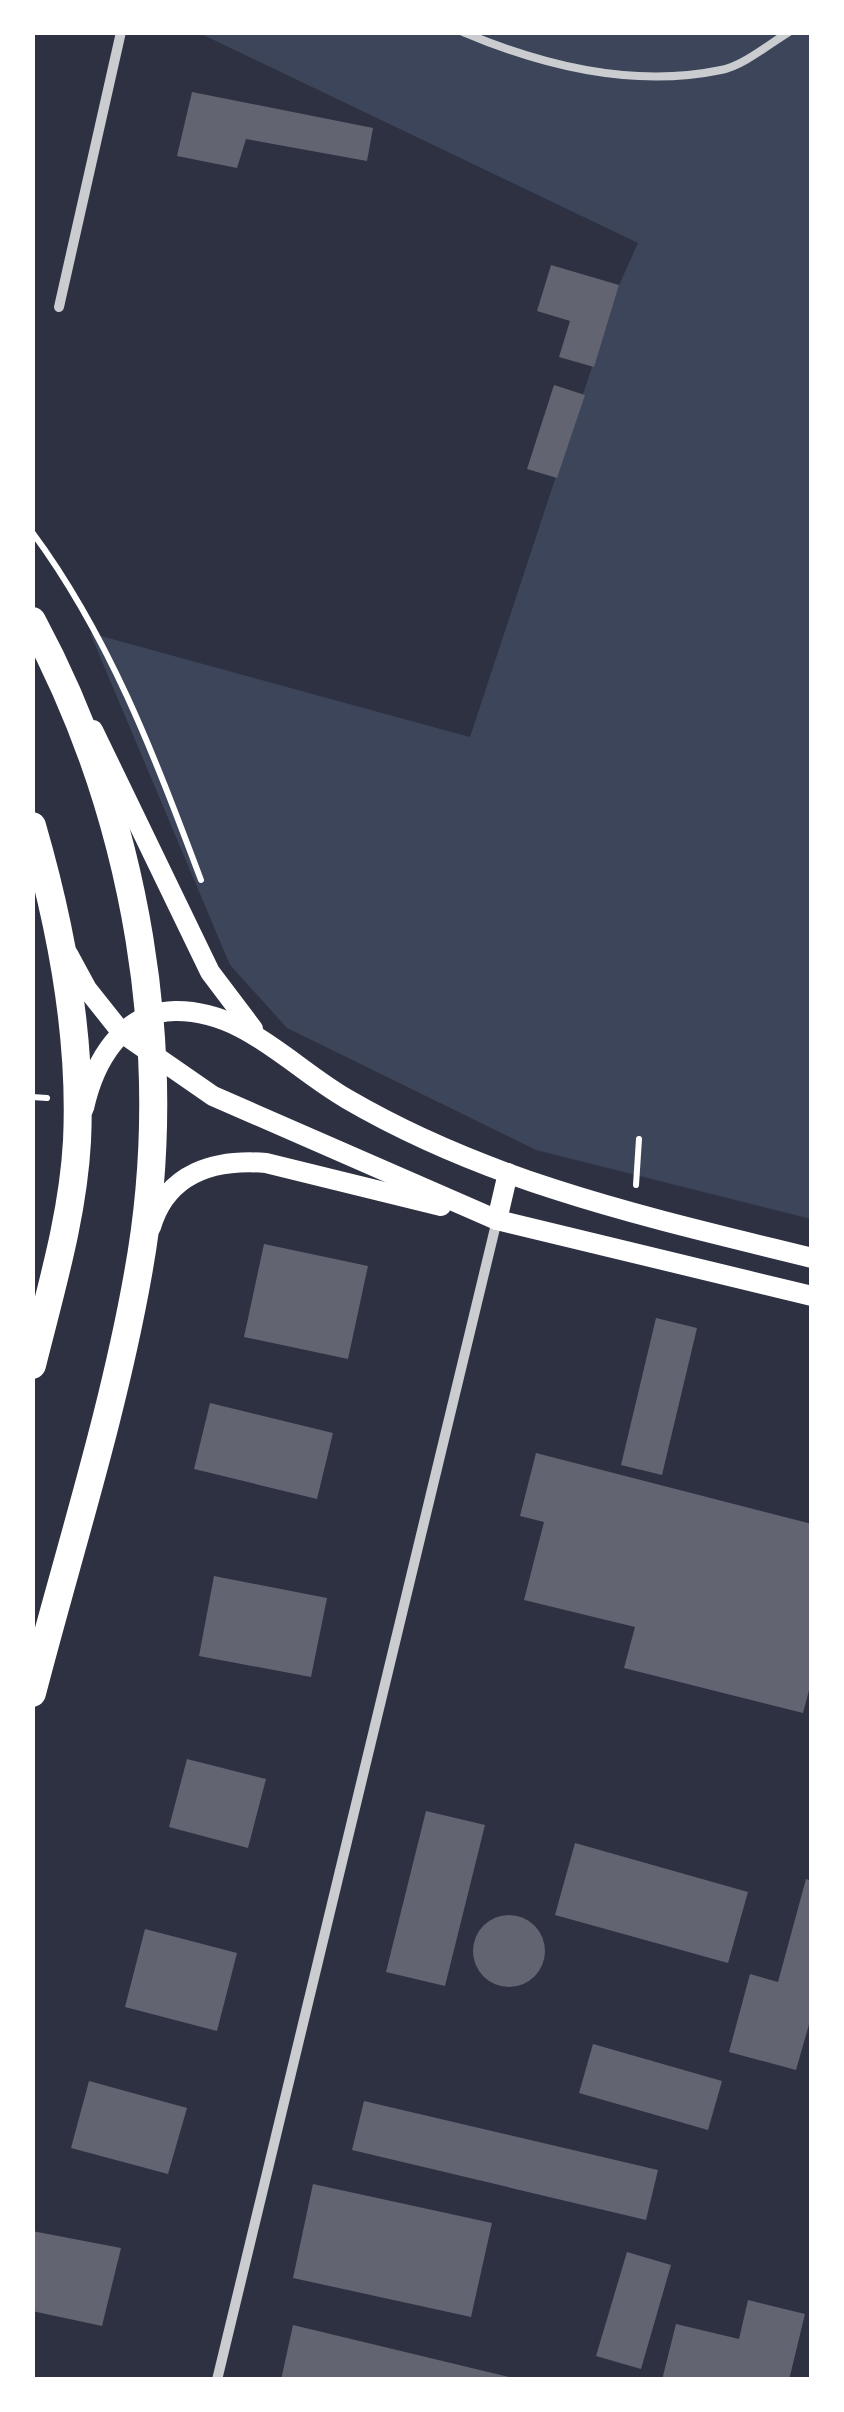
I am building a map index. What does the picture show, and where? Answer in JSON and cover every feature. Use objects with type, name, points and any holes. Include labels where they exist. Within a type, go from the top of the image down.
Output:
[{"type":"highway","points":[[32,620],[67,685],[108,800],[128,888],[151,1054],[150,1180],[138,1274],[32,1693]]},
{"type":"highway","points":[[32,826],[71,1012],[77,1144],[59,1257],[32,1365]]},
{"type":"main road","points":[[67,685],[102,748],[210,972],[231,1005],[270,1044]]},
{"type":"main road","points":[[56,929],[87,988],[122,1033],[213,1096],[497,1220]]},
{"type":"main road","points":[[77,1144],[98,1063],[122,1033],[148,1015],[171,1011],[215,1016],[270,1044],[349,1100],[556,1194],[812,1258]]},
{"type":"main road","points":[[138,1274],[154,1216],[172,1190],[206,1166],[236,1161],[266,1163],[812,1296]]},
{"type":"main road","points":[[497,1220],[508,1174]]},
{"type":"street","points":[[59,307],[121,32]]},
{"type":"street","points":[[217,2380],[497,1220]]},
{"type":"lane","points":[[464,32],[511,52],[615,76],[724,70],[789,32]]},
{"type":"path","points":[[636,1186],[639,1139]]},
{"type":"shaded area","points":[[199,33],[811,33],[811,1219],[536,1150],[287,1028],[230,965],[90,633],[470,737],[619,285],[638,243]]},
{"type":"building","points":[[192,92],[373,128],[367,161],[246,139],[237,168],[177,156]]},
{"type":"building","points":[[551,265],[619,285],[594,367],[559,357],[570,321],[537,311]]},
{"type":"building","points":[[554,385],[585,395],[557,478],[527,469]]},
{"type":"building","points":[[264,1244],[368,1266],[348,1359],[244,1337]]},
{"type":"building","points":[[656,1318],[697,1328],[662,1475],[621,1465]]},
{"type":"building","points":[[210,1403],[333,1433],[317,1499],[194,1469]]},
{"type":"building","points":[[536,1453],[812,1524],[812,1679],[803,1713],[624,1668],[635,1627],[524,1600],[544,1522],[520,1516]]},
{"type":"building","points":[[214,1576],[327,1598],[311,1677],[199,1656]]},
{"type":"building","points":[[187,1759],[266,1779],[248,1848],[169,1827]]},
{"type":"building","points":[[426,1811],[485,1825],[445,1986],[386,1972]]},
{"type":"building","points":[[575,1843],[748,1892],[728,1963],[555,1915]]},
{"type":"building","points":[[806,1879],[812,1881],[812,2014],[796,2070],[729,2052],[750,1974],[778,1982]]},
{"type":"building","points":[[509,1915],[523,1917],[535,1925],[543,1937],[543,1965],[535,1977],[523,1985],[509,1987],[495,1985],[483,1977],[475,1965],[473,1951],[475,1937],[483,1925],[495,1917]]},
{"type":"building","points":[[145,1929],[237,1953],[217,2031],[125,2007]]},
{"type":"building","points":[[593,2044],[722,2081],[708,2130],[579,2093]]},
{"type":"building","points":[[89,2081],[187,2108],[168,2174],[71,2148]]},
{"type":"building","points":[[364,2101],[658,2170],[646,2220],[352,2150]]},
{"type":"building","points":[[313,2184],[492,2223],[471,2317],[293,2278]]},
{"type":"building","points":[[32,2231],[121,2248],[102,2326],[32,2311]]},
{"type":"building","points":[[627,2252],[671,2265],[641,2369],[596,2356]]},
{"type":"building","points":[[748,2300],[805,2314],[789,2380],[662,2380],[676,2324],[739,2339]]},
{"type":"building","points":[[293,2325],[513,2378],[513,2380],[281,2380]]}]
